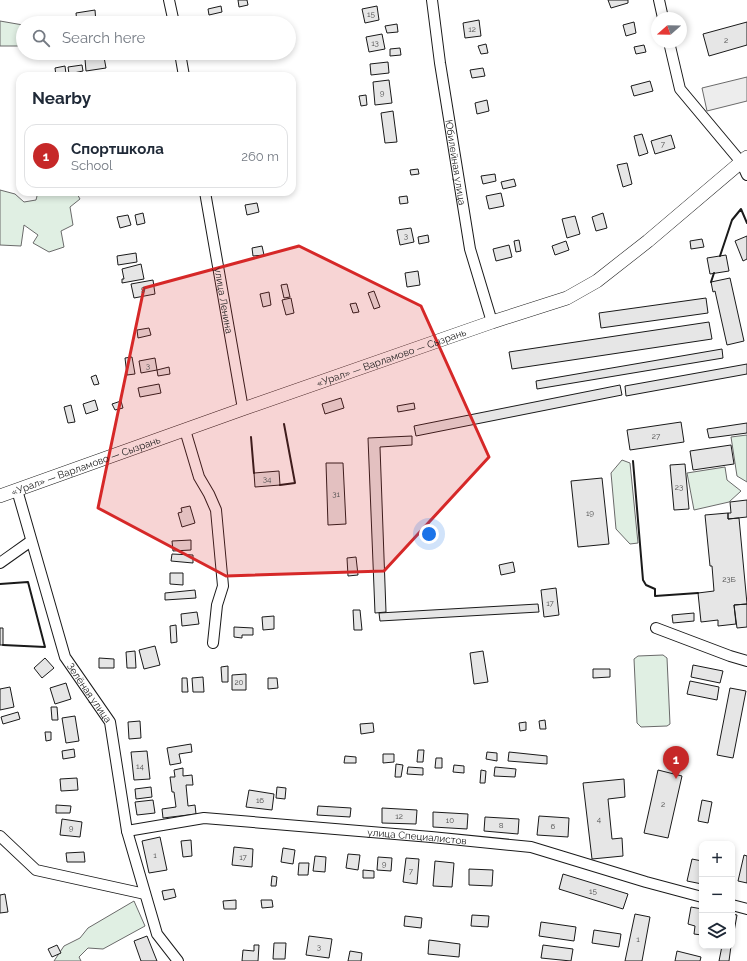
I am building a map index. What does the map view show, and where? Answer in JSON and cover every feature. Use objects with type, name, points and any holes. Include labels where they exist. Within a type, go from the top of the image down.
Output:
[{"type":"main road","name":"«Урал» — Варламово — Сызрань","points":[[0,496],[492,322],[567,298],[597,281],[648,241],[744,160]]},
{"type":"street","points":[[169,0],[172,16]]},
{"type":"street","name":"Юбилейная улица","points":[[432,0],[440,63],[470,249],[492,322]]},
{"type":"street","points":[[659,0],[662,12]]},
{"type":"street","points":[[670,48],[680,89],[744,160],[747,175]]},
{"type":"street","points":[[181,60],[183,72]]},
{"type":"street","name":"улица Ленина","points":[[206,196],[243,409]]},
{"type":"street","points":[[186,430],[199,477],[216,510],[223,586],[217,606],[212,643]]},
{"type":"street","name":"Зелёная улица","points":[[17,490],[65,657],[110,722],[127,830],[145,894],[157,934],[178,961]]},
{"type":"street","points":[[0,564],[32,541]]},
{"type":"street","points":[[656,628],[747,661]]},
{"type":"street","name":"улица Специалистов","points":[[127,830],[204,818],[431,837],[531,848],[699,896]]},
{"type":"street","points":[[0,836],[36,870],[145,894]]},
{"type":"street","points":[[735,906],[747,909]]},
{"type":"highlighted area","points":[[299,246],[421,306],[489,457],[384,571],[226,576],[98,508],[144,288]]},
{"type":"green space","points":[[0,21],[16,24],[16,46],[0,46]]},
{"type":"green space","points":[[0,190],[15,194],[24,202],[36,200],[37,196],[78,196],[80,199],[70,207],[73,225],[61,231],[64,247],[49,252],[33,243],[38,235],[24,225],[21,246],[0,245]]},
{"type":"green space","points":[[747,435],[747,482],[737,476],[731,437]]},
{"type":"green space","points":[[622,460],[630,463],[638,543],[630,544],[616,529],[611,473]]},
{"type":"green space","points":[[725,467],[727,480],[741,491],[729,502],[694,510],[687,473]]},
{"type":"green space","points":[[663,655],[667,658],[670,724],[667,726],[641,727],[637,723],[634,659],[638,656]]},
{"type":"green space","points":[[134,901],[145,926],[103,949],[88,948],[79,957],[81,961],[54,961],[64,946],[80,938],[88,928]]},
{"type":"shaded area","points":[[747,77],[747,101],[707,111],[702,88]]},
{"type":"building","points":[[238,0],[247,0],[248,5],[239,7]]},
{"type":"building","points":[[608,0],[628,0],[628,3],[611,8]]},
{"type":"building","points":[[221,6],[222,12],[209,15],[208,9]]},
{"type":"building","points":[[377,6],[379,20],[365,23],[362,9]]},
{"type":"building","points":[[95,10],[95,16],[76,16],[76,13]]},
{"type":"building","points":[[479,20],[481,36],[465,38],[463,23]]},
{"type":"building","points":[[634,22],[636,33],[626,36],[623,25]]},
{"type":"building","points":[[747,22],[747,45],[709,56],[703,34]]},
{"type":"building","points":[[397,24],[398,32],[387,33],[385,26]]},
{"type":"building","points":[[382,34],[385,49],[369,52],[366,37]]},
{"type":"building","points":[[486,44],[488,53],[481,54],[478,46]]},
{"type":"building","points":[[644,45],[646,52],[636,54],[634,47]]},
{"type":"building","points":[[400,48],[401,55],[390,56],[390,49]]},
{"type":"building","points":[[85,60],[105,60],[106,68],[86,71]]},
{"type":"building","points":[[388,62],[389,73],[371,75],[370,64]]},
{"type":"building","points":[[82,65],[83,71],[69,72],[68,67]]},
{"type":"building","points":[[65,66],[66,72],[56,72],[55,68]]},
{"type":"building","points":[[483,68],[485,76],[472,78],[470,70]]},
{"type":"building","points":[[389,80],[392,103],[375,105],[373,82]]},
{"type":"building","points":[[650,81],[653,91],[634,96],[631,86]]},
{"type":"building","points":[[366,95],[367,105],[361,106],[359,96]]},
{"type":"building","points":[[487,100],[489,111],[477,114],[475,103]]},
{"type":"building","points":[[393,111],[397,142],[385,143],[381,113]]},
{"type":"building","points":[[642,134],[648,153],[639,156],[634,136]]},
{"type":"building","points":[[671,135],[675,148],[655,154],[651,141]]},
{"type":"building","points":[[627,163],[632,184],[623,187],[617,165]]},
{"type":"building","points":[[418,169],[419,174],[411,175],[410,170]]},
{"type":"building","points":[[495,174],[496,181],[483,184],[481,176]]},
{"type":"building","points":[[514,179],[516,186],[503,189],[501,182]]},
{"type":"building","points":[[501,193],[504,206],[489,209],[486,196]]},
{"type":"building","points":[[407,196],[408,203],[400,204],[399,197]]},
{"type":"building","points":[[257,203],[259,212],[247,215],[245,205]]},
{"type":"building","points":[[143,213],[145,223],[137,225],[135,215]]},
{"type":"building","points":[[603,213],[607,228],[596,231],[592,217]]},
{"type":"building","points":[[128,215],[131,225],[120,228],[117,217]]},
{"type":"building","points":[[575,216],[580,234],[567,238],[562,219]]},
{"type":"building","points":[[411,228],[414,242],[400,245],[397,230]]},
{"type":"building","points":[[428,235],[429,242],[419,244],[418,237]]},
{"type":"building","points":[[747,236],[747,259],[743,261],[735,241]]},
{"type":"building","points":[[702,239],[704,247],[691,249],[690,241]]},
{"type":"building","points":[[519,240],[521,251],[516,252],[514,241]]},
{"type":"building","points":[[566,241],[569,250],[555,255],[552,246]]},
{"type":"building","points":[[509,245],[512,257],[496,261],[493,249]]},
{"type":"building","points":[[262,246],[264,255],[253,256],[252,248]]},
{"type":"building","points":[[136,253],[137,262],[118,265],[117,256]]},
{"type":"building","points":[[726,255],[729,271],[710,274],[707,258]]},
{"type":"building","points":[[141,264],[144,279],[122,283],[122,279],[124,279],[122,269]]},
{"type":"building","points":[[418,271],[420,285],[407,287],[405,273]]},
{"type":"building","points":[[730,278],[744,341],[727,345],[715,291],[713,292],[711,282]]},
{"type":"building","points":[[153,280],[155,294],[134,298],[131,284]]},
{"type":"building","points":[[287,284],[290,297],[284,298],[281,285]]},
{"type":"building","points":[[374,291],[380,307],[374,309],[368,293]]},
{"type":"building","points":[[269,292],[271,305],[263,307],[260,294]]},
{"type":"building","points":[[291,298],[294,313],[286,315],[282,300]]},
{"type":"building","points":[[706,298],[708,313],[601,328],[599,313]]},
{"type":"building","points":[[356,303],[359,312],[353,313],[350,304]]},
{"type":"building","points":[[709,322],[712,339],[512,369],[509,352]]},
{"type":"building","points":[[149,328],[151,335],[138,338],[137,330]]},
{"type":"building","points":[[722,349],[723,358],[537,389],[536,381]]},
{"type":"building","points":[[132,357],[135,374],[127,375],[125,358]]},
{"type":"building","points":[[155,358],[157,370],[141,373],[139,361]]},
{"type":"building","points":[[747,364],[747,374],[626,396],[625,386]]},
{"type":"building","points":[[169,367],[170,374],[158,376],[157,370]]},
{"type":"building","points":[[96,375],[99,384],[94,385],[91,377]]},
{"type":"building","points":[[159,384],[161,393],[140,397],[138,388]]},
{"type":"building","points":[[620,385],[622,395],[416,436],[414,426]]},
{"type":"building","points":[[341,398],[344,408],[325,414],[322,404]]},
{"type":"building","points":[[95,400],[98,410],[86,414],[83,404]]},
{"type":"building","points":[[121,401],[123,408],[115,410],[112,404]]},
{"type":"building","points":[[414,403],[415,409],[398,412],[397,406]]},
{"type":"building","points":[[71,405],[75,422],[68,423],[64,407]]},
{"type":"building","points":[[681,422],[684,442],[630,450],[627,430]]},
{"type":"building","points":[[747,423],[747,433],[709,438],[707,429]]},
{"type":"building","points":[[412,436],[412,445],[380,447],[386,612],[375,613],[368,438]]},
{"type":"building","points":[[731,445],[734,464],[693,470],[690,451]]},
{"type":"building","points":[[326,463],[343,463],[346,524],[328,525]]},
{"type":"building","points":[[685,464],[689,509],[674,510],[670,465]]},
{"type":"building","points":[[279,471],[280,485],[255,487],[254,473]]},
{"type":"building","points":[[602,478],[609,544],[578,547],[571,481]]},
{"type":"building","points":[[747,500],[747,517],[728,519],[728,513],[731,513],[730,502]]},
{"type":"building","points":[[190,506],[195,523],[182,527],[178,513],[182,512],[181,508]]},
{"type":"building","points":[[728,513],[728,519],[739,518],[747,604],[734,605],[736,624],[718,626],[718,620],[701,622],[698,593],[714,591],[705,515]]},
{"type":"building","points":[[191,540],[191,550],[173,551],[172,541]]},
{"type":"building","points":[[172,554],[193,555],[193,563],[171,561]]},
{"type":"building","points":[[356,557],[358,575],[348,576],[347,558]]},
{"type":"building","points":[[513,562],[515,572],[501,575],[499,565]]},
{"type":"building","points":[[170,573],[183,573],[183,585],[170,584]]},
{"type":"building","points":[[556,588],[559,615],[544,617],[541,590]]},
{"type":"building","points":[[195,590],[196,598],[165,600],[165,593]]},
{"type":"building","points":[[538,604],[539,612],[380,621],[379,613]]},
{"type":"building","points":[[747,604],[747,627],[737,628],[734,605]]},
{"type":"building","points":[[353,610],[360,610],[362,630],[354,630]]},
{"type":"building","points":[[197,612],[199,624],[182,626],[181,614]]},
{"type":"building","points":[[694,613],[694,621],[673,623],[672,615]]},
{"type":"building","points":[[274,616],[274,629],[263,630],[262,617]]},
{"type":"building","points":[[176,625],[177,642],[171,643],[170,626]]},
{"type":"building","points":[[234,627],[253,628],[253,635],[242,635],[242,638],[234,637]]},
{"type":"building","points":[[0,628],[3,628],[3,645],[0,645]]},
{"type":"building","points":[[155,646],[160,665],[144,669],[139,650]]},
{"type":"building","points":[[135,651],[136,668],[127,668],[126,652]]},
{"type":"building","points":[[483,651],[488,682],[474,684],[470,653]]},
{"type":"building","points":[[45,658],[54,668],[42,678],[34,668]]},
{"type":"building","points":[[99,658],[114,659],[114,668],[99,668]]},
{"type":"building","points":[[693,665],[723,671],[720,683],[691,677]]},
{"type":"building","points":[[228,666],[228,682],[222,682],[221,667]]},
{"type":"building","points":[[593,669],[610,669],[610,677],[593,678]]},
{"type":"building","points":[[246,674],[246,690],[232,690],[232,675]]},
{"type":"building","points":[[203,677],[204,692],[193,692],[192,678]]},
{"type":"building","points":[[182,678],[187,678],[188,692],[182,692]]},
{"type":"building","points":[[268,678],[277,678],[278,688],[268,689]]},
{"type":"building","points":[[690,681],[719,687],[717,700],[687,694]]},
{"type":"building","points":[[66,683],[71,699],[55,704],[50,688]]},
{"type":"building","points":[[10,687],[14,707],[0,710],[0,689]]},
{"type":"building","points":[[730,688],[746,691],[733,758],[717,755]]},
{"type":"building","points":[[51,707],[57,707],[58,720],[52,720]]},
{"type":"building","points":[[18,712],[20,719],[3,724],[1,717]]},
{"type":"building","points":[[75,716],[79,741],[66,743],[62,718]]},
{"type":"building","points":[[545,720],[546,729],[540,729],[539,721]]},
{"type":"building","points":[[140,721],[141,738],[129,739],[128,722]]},
{"type":"building","points":[[526,722],[526,730],[520,731],[519,723]]},
{"type":"building","points":[[373,723],[374,732],[361,734],[360,724]]},
{"type":"building","points":[[45,732],[51,732],[51,740],[46,741]]},
{"type":"building","points":[[191,744],[192,752],[179,754],[181,763],[170,765],[167,748]]},
{"type":"building","points":[[74,749],[75,757],[63,759],[62,751]]},
{"type":"building","points":[[418,750],[424,750],[423,762],[417,762]]},
{"type":"building","points":[[147,751],[150,779],[134,780],[131,752]]},
{"type":"building","points":[[487,752],[497,753],[497,761],[486,759]]},
{"type":"building","points":[[509,752],[547,756],[547,764],[508,761]]},
{"type":"building","points":[[383,754],[394,754],[394,762],[383,763]]},
{"type":"building","points":[[345,756],[356,757],[356,763],[344,763]]},
{"type":"building","points":[[436,758],[442,758],[442,768],[435,768]]},
{"type":"building","points":[[396,764],[403,765],[401,777],[395,777]]},
{"type":"building","points":[[454,765],[464,766],[464,773],[453,772]]},
{"type":"building","points":[[408,767],[423,768],[423,775],[407,774]]},
{"type":"building","points":[[495,767],[516,769],[515,777],[494,776]]},
{"type":"building","points":[[183,768],[183,776],[192,775],[193,785],[186,785],[188,806],[195,805],[196,814],[163,818],[162,809],[176,807],[170,777],[175,777],[174,770]]},
{"type":"building","points":[[481,770],[486,771],[485,783],[480,783]]},
{"type":"building","points":[[658,770],[682,776],[668,838],[644,833]]},
{"type":"building","points":[[77,778],[78,790],[61,791],[60,779]]},
{"type":"building","points":[[624,779],[625,797],[608,799],[612,839],[622,838],[623,856],[592,859],[583,783]]},
{"type":"building","points":[[151,787],[152,797],[136,799],[135,789]]},
{"type":"building","points":[[277,787],[286,788],[285,799],[276,798]]},
{"type":"building","points":[[249,790],[274,794],[272,810],[246,807]]},
{"type":"building","points":[[153,800],[155,813],[137,815],[135,802]]},
{"type":"building","points":[[702,800],[712,802],[708,823],[698,821]]},
{"type":"building","points":[[56,805],[71,806],[70,813],[56,813]]},
{"type":"building","points":[[318,806],[351,808],[350,817],[317,815]]},
{"type":"building","points":[[382,808],[417,810],[416,824],[382,823]]},
{"type":"building","points":[[433,812],[468,814],[467,829],[433,827]]},
{"type":"building","points":[[539,816],[569,818],[568,837],[537,835]]},
{"type":"building","points":[[485,817],[519,819],[518,834],[484,831]]},
{"type":"building","points":[[62,819],[82,822],[80,837],[60,835]]},
{"type":"building","points":[[160,837],[167,870],[149,873],[142,841]]},
{"type":"building","points":[[191,840],[192,856],[183,857],[181,841]]},
{"type":"building","points":[[234,847],[253,849],[252,867],[232,865]]},
{"type":"building","points":[[283,848],[295,850],[293,864],[281,862]]},
{"type":"building","points":[[84,852],[85,862],[67,862],[66,853]]},
{"type":"building","points":[[348,854],[360,855],[358,870],[346,868]]},
{"type":"building","points":[[744,855],[747,856],[747,883],[738,881]]},
{"type":"building","points":[[315,856],[326,857],[325,872],[313,871]]},
{"type":"building","points":[[378,857],[392,858],[391,871],[377,870]]},
{"type":"building","points":[[406,858],[419,859],[417,884],[403,882]]},
{"type":"building","points":[[692,859],[699,860],[699,883],[687,881]]},
{"type":"building","points":[[435,861],[454,863],[452,887],[433,886]]},
{"type":"building","points":[[299,863],[309,863],[308,875],[298,875]]},
{"type":"building","points":[[469,869],[493,870],[492,886],[469,885]]},
{"type":"building","points":[[363,870],[374,871],[374,878],[363,878]]},
{"type":"building","points":[[563,874],[628,894],[623,909],[559,889]]},
{"type":"building","points":[[272,876],[277,877],[276,886],[271,886]]},
{"type":"building","points":[[174,889],[176,897],[164,900],[162,891]]},
{"type":"building","points":[[5,894],[8,912],[0,913],[0,895]]},
{"type":"building","points":[[236,900],[236,909],[224,909],[223,901]]},
{"type":"building","points":[[261,900],[272,900],[273,907],[262,908]]},
{"type":"building","points":[[691,907],[699,908],[699,935],[694,934],[695,926],[688,924]]},
{"type":"building","points":[[635,914],[650,917],[642,961],[625,961]]},
{"type":"building","points":[[472,915],[489,916],[488,927],[471,926]]},
{"type":"building","points":[[735,915],[737,915],[735,926]]},
{"type":"building","points":[[405,916],[422,918],[421,928],[404,926]]},
{"type":"building","points":[[541,922],[576,927],[574,941],[539,936]]},
{"type":"building","points":[[594,930],[621,934],[619,947],[592,943]]},
{"type":"building","points":[[147,936],[157,961],[141,961],[134,941]]},
{"type":"building","points":[[309,936],[332,939],[329,958],[306,955]]},
{"type":"building","points":[[429,940],[460,944],[459,957],[428,954]]},
{"type":"building","points":[[274,943],[286,943],[285,959],[273,959]]},
{"type":"building","points":[[57,945],[61,953],[52,957],[48,949]]},
{"type":"building","points":[[254,945],[259,945],[258,961],[242,961],[243,950],[254,951]]},
{"type":"building","points":[[543,945],[573,949],[571,961],[541,958]]},
{"type":"building","points":[[721,949],[731,949],[729,961],[719,961]]},
{"type":"building","points":[[350,951],[362,953],[361,961],[348,961]]},
{"type":"building","points":[[677,951],[701,957],[700,961],[675,961]]},
{"type":"wall","points":[[720,256],[732,220],[741,209],[747,223]]},
{"type":"wall","points":[[711,282],[714,273]]},
{"type":"wall","points":[[280,485],[295,483],[284,424]]},
{"type":"wall","points":[[251,437],[254,473]]},
{"type":"wall","points":[[633,461],[643,580],[646,585],[655,589],[655,596],[698,593]]},
{"type":"wall","points":[[0,584],[28,582],[45,647],[3,645]]},
{"type":"place","name":"Спортшкола","points":[[676,779]]}]
